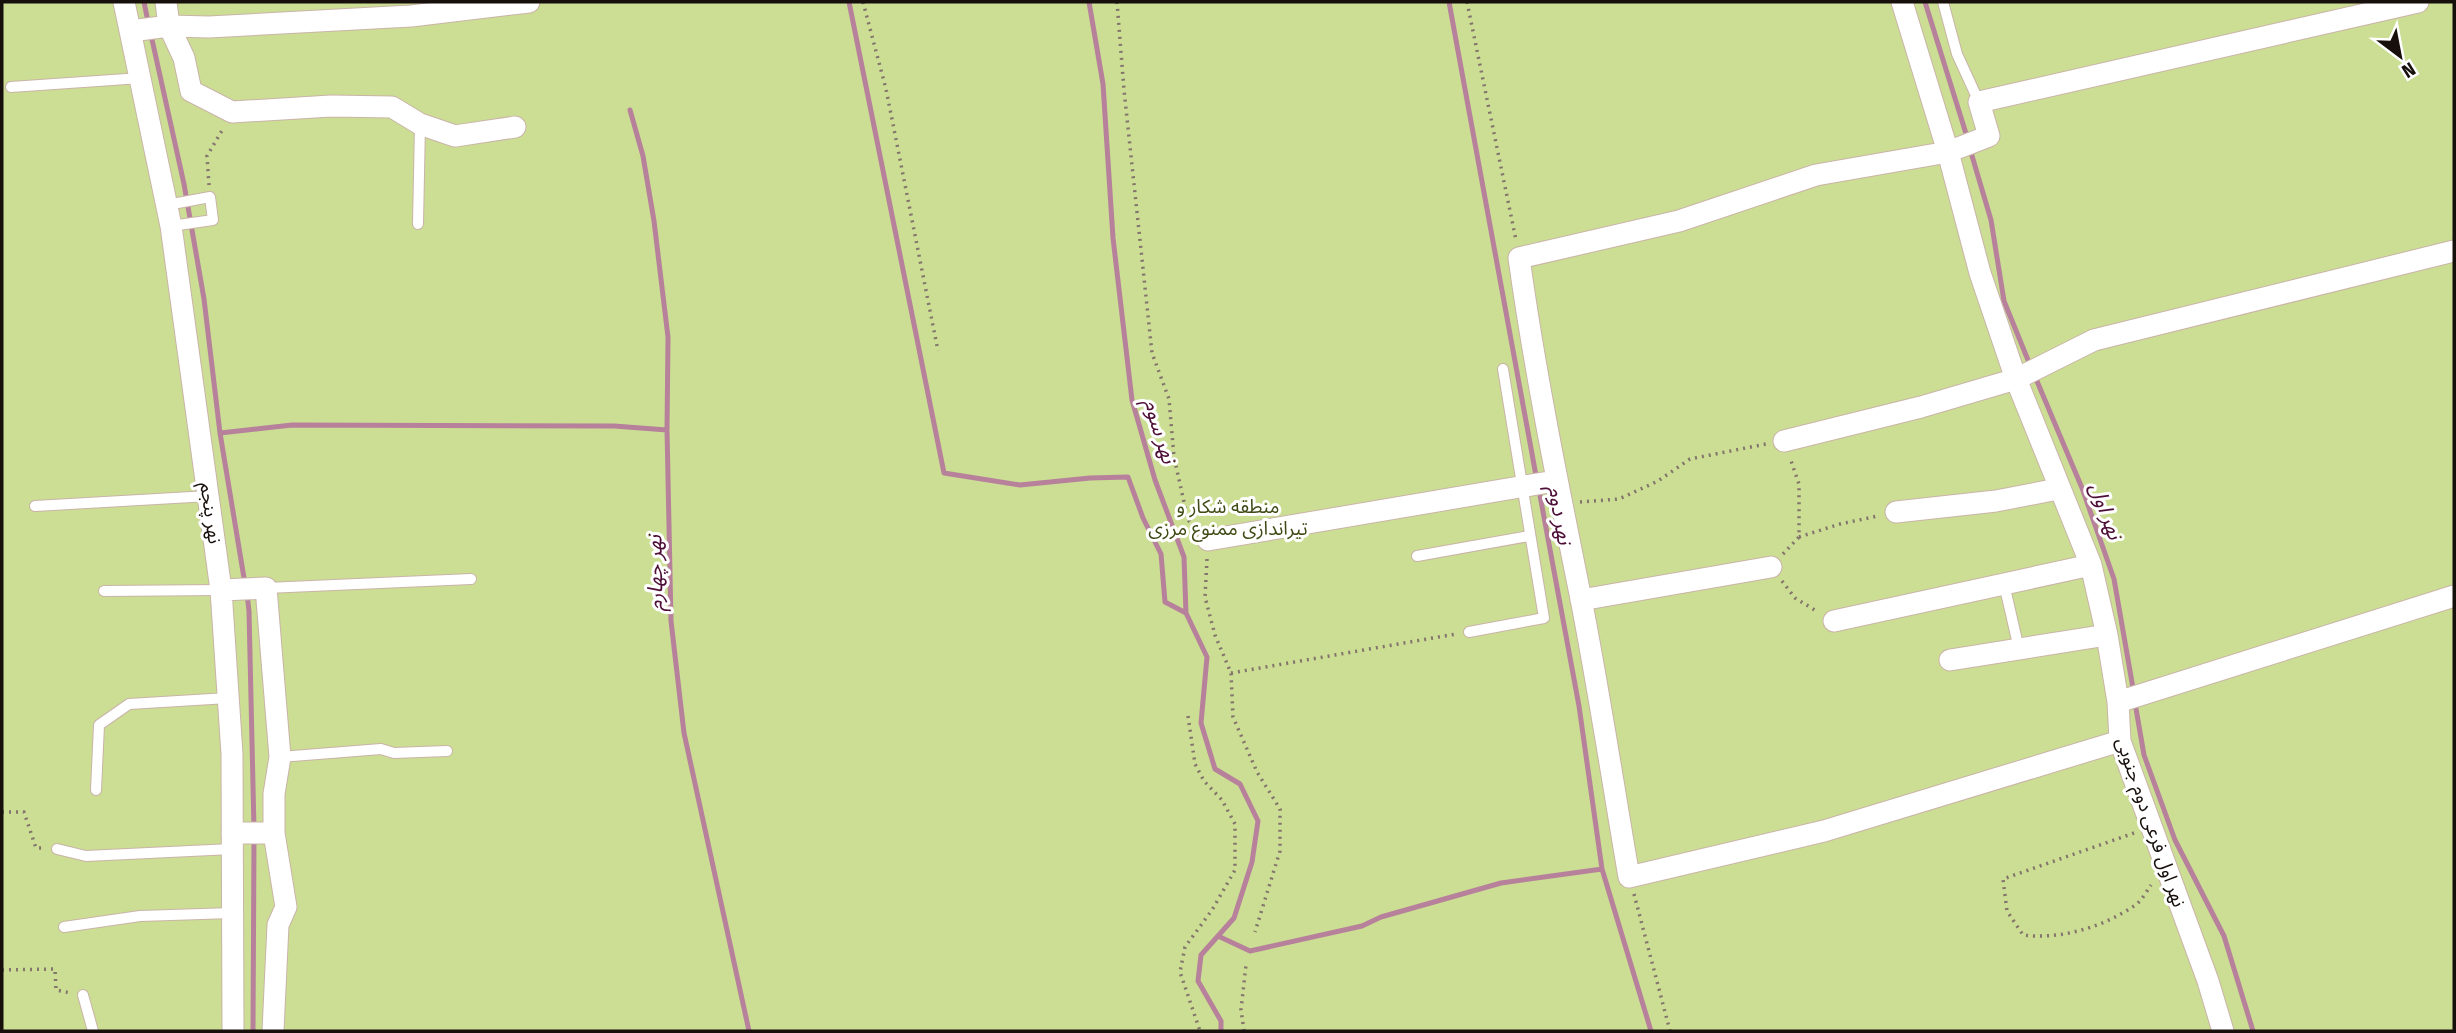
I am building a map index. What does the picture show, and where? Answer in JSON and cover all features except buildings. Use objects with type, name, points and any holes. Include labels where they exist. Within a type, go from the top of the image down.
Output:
[{"type":"street","name":"نهر پنجم","points":[[124,2],[150,29],[141,78],[172,204],[209,496],[227,589],[228,698],[232,754],[249,836],[286,907],[278,925],[273,1031]]},
{"type":"street","points":[[150,29],[166,2]]},
{"type":"street","points":[[150,29],[411,16],[529,2]]},
{"type":"street","name":"نهر اول فرعی دوم جنوبی","points":[[1902,2],[1953,150],[1980,273],[2021,377],[2058,489],[2091,565],[2122,701],[2120,741],[2208,981],[2223,1031]]},
{"type":"street","points":[[1537,484],[1528,326],[1519,258],[1679,221],[1816,175],[1953,150],[1989,136],[1979,102],[2418,2]]},
{"type":"street","points":[[150,29],[184,58],[191,91],[232,112],[331,106],[392,107],[420,124],[455,136],[515,127]]},
{"type":"street","points":[[1784,441],[1920,407],[2021,377],[2094,340],[2454,251]]},
{"type":"street","points":[[1208,540],[1537,484],[1561,503],[1581,600],[1629,877],[1824,831],[2120,741]]},
{"type":"street","points":[[1896,512],[1997,501],[2058,489]]},
{"type":"street","points":[[1834,621],[2091,565]]},
{"type":"street","points":[[1581,600],[1771,567]]},
{"type":"street","name":"نهر پنجم","points":[[233,1031],[232,913],[249,836],[274,794],[280,757],[261,588]]},
{"type":"street","points":[[227,589],[261,588]]},
{"type":"street","points":[[2122,701],[2454,596]]},
{"type":"street","points":[[1950,660],[2107,635]]},
{"type":"lane","points":[[1943,2],[1957,54],[1979,102]]},
{"type":"lane","points":[[11,87],[141,78]]},
{"type":"lane","points":[[418,224],[420,124]]},
{"type":"lane","points":[[172,204],[210,197],[213,220],[175,225]]},
{"type":"lane","points":[[1469,632],[1544,618],[1529,536],[1537,484],[1503,369]]},
{"type":"lane","points":[[35,506],[209,496]]},
{"type":"lane","points":[[1417,556],[1529,536]]},
{"type":"lane","points":[[261,588],[471,579]]},
{"type":"lane","points":[[2004,584],[2019,649]]},
{"type":"lane","points":[[104,591],[227,589]]},
{"type":"lane","points":[[96,790],[99,725],[129,704],[228,698]]},
{"type":"lane","points":[[280,757],[381,749],[394,753],[446,751]]},
{"type":"lane","points":[[57,849],[86,856],[249,836]]},
{"type":"lane","points":[[64,927],[140,916],[232,913]]},
{"type":"lane","points":[[83,995],[93,1031]]},
{"type":"path","points":[[863,2],[886,89],[938,351]]},
{"type":"path","points":[[1117,2],[1152,353],[1169,399],[1174,457],[1188,520],[1208,540],[1205,597],[1215,635],[1231,673],[1233,717],[1257,772],[1280,809],[1280,851],[1255,932]]},
{"type":"path","points":[[1467,2],[1519,258]]},
{"type":"path","points":[[210,197],[207,156],[232,112]]},
{"type":"path","points":[[1561,503],[1619,499],[1658,481],[1690,458],[1784,441],[1799,484],[1799,537]]},
{"type":"path","points":[[1834,621],[1795,598],[1771,567],[1799,537],[1840,524],[1896,512]]},
{"type":"path","points":[[1231,673],[1469,632]]},
{"type":"path","points":[[1188,716],[1195,764],[1204,781],[1222,800],[1235,824],[1235,870],[1212,910],[1185,947],[1182,960],[1180,972],[1200,1031]]},
{"type":"path","points":[[2,812],[24,812],[36,848],[57,849]]},
{"type":"path","points":[[2151,827],[2003,878],[2007,911],[2023,935],[2043,938],[2088,928],[2136,905],[2166,867]]},
{"type":"path","points":[[1629,877],[1670,1031]]},
{"type":"path","points":[[1244,1031],[1241,1010],[1246,965]]},
{"type":"path","points":[[2,970],[55,969],[56,990],[83,995]]},
{"type":"green space","name":"منطقه شکار و تیراندازی ممنوع مرزی","points":[[2,2],[2454,2],[2454,1031],[2,1031]]},
{"type":"waterway","points":[[144,2],[148,22]]},
{"type":"waterway","points":[[849,2],[944,473],[1020,485],[1128,477],[1143,518],[1161,554],[1165,602],[1186,613]]},
{"type":"waterway","name":"نهر سوم","points":[[1089,2],[1103,84],[1113,238],[1132,400],[1155,480],[1184,557],[1186,613],[1207,657],[1201,723],[1215,769],[1240,784],[1258,821],[1252,862],[1234,918],[1201,955],[1198,981],[1221,1021],[1221,1031]]},
{"type":"waterway","name":"نهر دوم","points":[[1449,2],[1537,481]]},
{"type":"waterway","name":"نهر اول","points":[[1925,2],[1968,140]]},
{"type":"waterway","points":[[151,35],[184,184],[204,299],[220,433],[245,584]]},
{"type":"waterway","name":"نهر چهارم","points":[[630,110],[643,156],[654,221],[668,337],[671,621],[684,733],[749,1031]]},
{"type":"waterway","name":"نهر اول","points":[[1970,149],[1991,220],[2004,301],[2030,365]]},
{"type":"waterway","name":"نهر اول","points":[[2034,374],[2082,488],[2114,579],[2134,694]]},
{"type":"waterway","points":[[220,433],[292,425],[614,426],[667,430]]},
{"type":"waterway","name":"نهر دوم","points":[[1539,490],[1579,706],[1602,869],[1651,1031]]},
{"type":"waterway","points":[[247,594],[254,829]]},
{"type":"waterway","name":"نهر اول","points":[[2135,703],[2144,755],[2175,840],[2224,936],[2253,1031]]},
{"type":"waterway","points":[[253,1031],[254,838]]},
{"type":"waterway","points":[[1218,936],[1250,951],[1362,926],[1381,917],[1501,883],[1602,869]]}]
